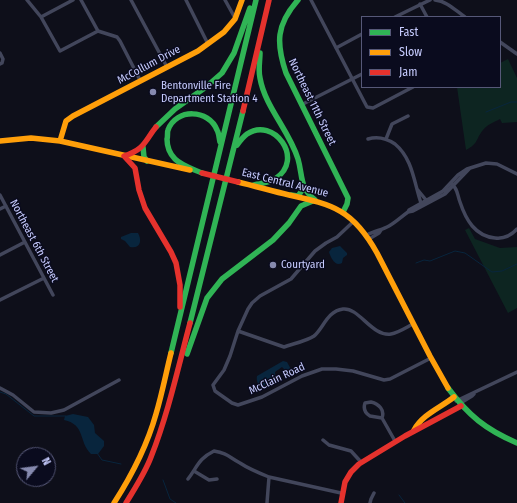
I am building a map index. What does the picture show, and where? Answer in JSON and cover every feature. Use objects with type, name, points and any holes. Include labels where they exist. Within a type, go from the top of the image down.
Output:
[{"type":"main road","name":"McCollum Drive","points":[[60,141],[66,121],[73,116],[167,67],[216,39],[235,19],[242,0]]},
{"type":"main road","points":[[182,312],[180,306],[180,285],[176,263],[145,208],[139,190],[135,168],[124,156],[135,153],[143,147],[150,134],[165,118],[213,82],[226,67],[235,51],[255,0]]},
{"type":"main road","points":[[114,503],[135,470],[149,437],[157,412],[255,0]]},
{"type":"main road","points":[[126,503],[145,472],[160,435],[169,406],[233,152],[269,0]]},
{"type":"main road","name":"Northeast 11th Street","points":[[298,0],[288,11],[279,31],[278,46],[280,57],[301,105],[348,198],[343,212]]},
{"type":"main road","points":[[180,362],[186,357],[207,298],[222,279],[273,240],[301,206],[315,200],[303,189],[301,168],[297,154],[293,144],[267,99],[260,77],[260,55],[265,19]]},
{"type":"main road","points":[[202,173],[179,163],[170,154],[166,140],[171,124],[178,118],[189,113],[206,116],[217,128],[220,139],[220,151]]},
{"type":"main road","points":[[233,152],[243,137],[249,132],[257,129],[273,132],[283,141],[288,154],[284,171],[274,180],[254,185]]},
{"type":"main road","name":"East Central Avenue","points":[[0,141],[31,138],[60,141],[254,185],[315,200],[335,207],[354,220],[368,237],[431,358],[458,402],[475,420],[489,430],[517,443]]},
{"type":"main road","points":[[143,147],[144,159],[148,161]]},
{"type":"main road","points":[[291,195],[298,196],[303,189]]},
{"type":"main road","points":[[414,430],[416,424],[423,416],[446,404],[458,402]]},
{"type":"main road","points":[[341,503],[341,493],[350,472],[361,462],[458,402]]},
{"type":"street","points":[[27,0],[41,17],[60,51],[98,31]]},
{"type":"street","points":[[41,17],[73,0]]},
{"type":"street","points":[[81,0],[98,31],[117,37],[120,41],[140,80]]},
{"type":"street","points":[[131,0],[167,67]]},
{"type":"street","points":[[186,0],[208,44]]},
{"type":"street","points":[[225,0],[235,19]]},
{"type":"street","points":[[311,0],[367,107],[373,108],[412,88]]},
{"type":"street","points":[[397,16],[430,0]]},
{"type":"street","points":[[435,0],[444,3],[464,16]]},
{"type":"street","points":[[420,4],[426,16]]},
{"type":"street","points":[[336,48],[361,35]]},
{"type":"street","points":[[501,43],[517,54]]},
{"type":"street","points":[[0,53],[4,59],[0,64]]},
{"type":"street","points":[[301,105],[361,74]]},
{"type":"street","points":[[386,139],[392,124],[408,116]]},
{"type":"street","points":[[368,139],[379,137],[386,139],[391,141],[404,153],[411,167],[417,194],[421,203]]},
{"type":"street","points":[[368,237],[379,233],[409,210],[443,191],[470,168],[486,163],[495,164],[517,174]]},
{"type":"street","points":[[408,212],[413,211],[442,196],[452,184]]},
{"type":"street","points":[[452,184],[457,190],[460,202],[467,218],[477,232],[489,237],[504,238],[513,234],[517,229]]},
{"type":"street","points":[[417,189],[426,200]]},
{"type":"street","name":"Northeast 6th Street","points":[[0,195],[53,295]]},
{"type":"street","points":[[0,208],[6,206]]},
{"type":"street","points":[[354,220],[337,237],[315,251],[292,279],[260,296],[248,309],[238,331],[284,347],[314,336],[327,318],[342,309],[348,309],[355,313],[379,332],[385,334],[392,334],[414,324]]},
{"type":"street","points":[[0,255],[25,242]]},
{"type":"street","points":[[0,300],[44,278]]},
{"type":"street","name":"McClain Road","points":[[238,331],[224,370],[213,385],[215,391],[232,403],[238,405],[262,397],[302,376],[322,369],[353,370],[384,380],[390,379],[431,358]]},
{"type":"street","points":[[458,402],[468,394],[474,394],[517,372]]},
{"type":"street","points":[[0,388],[13,395],[34,412],[51,413],[64,410],[119,380]]},
{"type":"street","points":[[382,418],[370,416],[365,411],[365,403],[371,402],[378,405],[383,414],[382,418],[395,441]]},
{"type":"street","points":[[323,440],[329,445],[351,451],[361,462]]},
{"type":"street","points":[[188,479],[199,462],[206,455],[214,451],[230,456],[238,462],[269,477],[341,493]]},
{"type":"street","points":[[194,471],[209,480],[217,479]]},
{"type":"street","points":[[267,503],[269,477]]},
{"type":"street","points":[[370,503],[374,493]]},
{"type":"green space","points":[[508,59],[517,78],[517,122],[502,123],[500,119],[493,122],[485,128],[475,143],[466,150],[457,88],[501,88],[501,62]]},
{"type":"green space","points":[[469,228],[475,239],[500,248],[517,247],[517,308],[508,313],[465,230]]},
{"type":"water","points":[[131,233],[138,233],[140,243],[136,247],[130,247],[121,239],[121,237]]},
{"type":"water","points":[[340,246],[347,253],[347,255],[343,258],[342,263],[337,264],[332,259],[329,252],[332,248]]},
{"type":"water","points":[[283,361],[287,362],[293,373],[290,375],[282,367],[275,372],[276,381],[261,387],[258,384],[257,376]]},
{"type":"water","points":[[73,414],[88,417],[94,425],[95,433],[104,441],[104,446],[98,454],[91,454],[84,444],[81,434],[76,426],[71,422],[64,420],[65,416]]},
{"type":"waterway","points":[[486,112],[511,102],[517,102]]},
{"type":"waterway","points":[[416,263],[424,260],[430,261],[455,251],[465,253],[492,272],[502,271],[517,264]]},
{"type":"waterway","points":[[0,392],[6,394],[34,416],[66,416]]},
{"type":"waterway","points":[[97,453],[102,460],[121,464]]},
{"type":"waterway","points":[[163,480],[170,499],[176,503]]},
{"type":"waterway","points":[[399,495],[405,503]]},
{"type":"traffic: fast","points":[[171,353],[256,0]]},
{"type":"traffic: fast","points":[[298,0],[285,18],[282,26],[280,43],[283,62],[286,73],[348,198],[343,212]]},
{"type":"traffic: fast","points":[[156,127],[175,109],[206,87],[222,73],[234,53],[250,8]]},
{"type":"traffic: fast","points":[[260,53],[259,72],[263,89],[272,109],[294,148],[304,186],[315,200]]},
{"type":"traffic: fast","points":[[190,323],[243,111]]},
{"type":"traffic: fast","points":[[202,173],[181,164],[171,154],[167,139],[168,131],[172,123],[185,115],[200,115],[213,123],[218,131],[220,142]]},
{"type":"traffic: fast","points":[[237,145],[247,134],[257,130],[267,131],[275,135],[282,142],[287,151],[287,161],[284,171],[273,180],[254,185]]},
{"type":"traffic: fast","points":[[143,147],[144,157],[147,161]]},
{"type":"traffic: fast","points":[[291,195],[298,196],[303,189]]},
{"type":"traffic: fast","points":[[187,354],[207,298],[222,279],[273,240],[289,223],[301,206],[315,200]]},
{"type":"traffic: fast","points":[[448,388],[478,421],[517,443]]},
{"type":"traffic: slow","points":[[60,141],[66,121],[73,116],[198,51],[224,32],[235,19],[242,0]]},
{"type":"traffic: slow","points":[[0,141],[31,138],[60,141],[190,170]]},
{"type":"traffic: slow","points":[[238,182],[318,202],[330,206],[350,218],[359,227],[377,253],[448,388]]},
{"type":"traffic: slow","points":[[114,503],[144,449],[158,406],[171,353]]},
{"type":"traffic: slow","points":[[414,430],[427,415],[454,397]]},
{"type":"traffic: jam","points":[[243,111],[269,0]]},
{"type":"traffic: jam","points":[[156,127],[140,148],[124,156],[135,168],[139,190],[145,208],[176,263],[180,285],[180,307]]},
{"type":"traffic: jam","points":[[202,173],[238,182]]},
{"type":"traffic: jam","points":[[126,503],[146,469],[157,441],[190,323]]},
{"type":"traffic: jam","points":[[341,503],[345,482],[351,472],[359,464],[405,436],[461,406]]},
{"type":"place","name":"Bentonville Fire Department Station 4","points":[[153,92]]},
{"type":"place","name":"Courtyard","points":[[273,265]]}]
